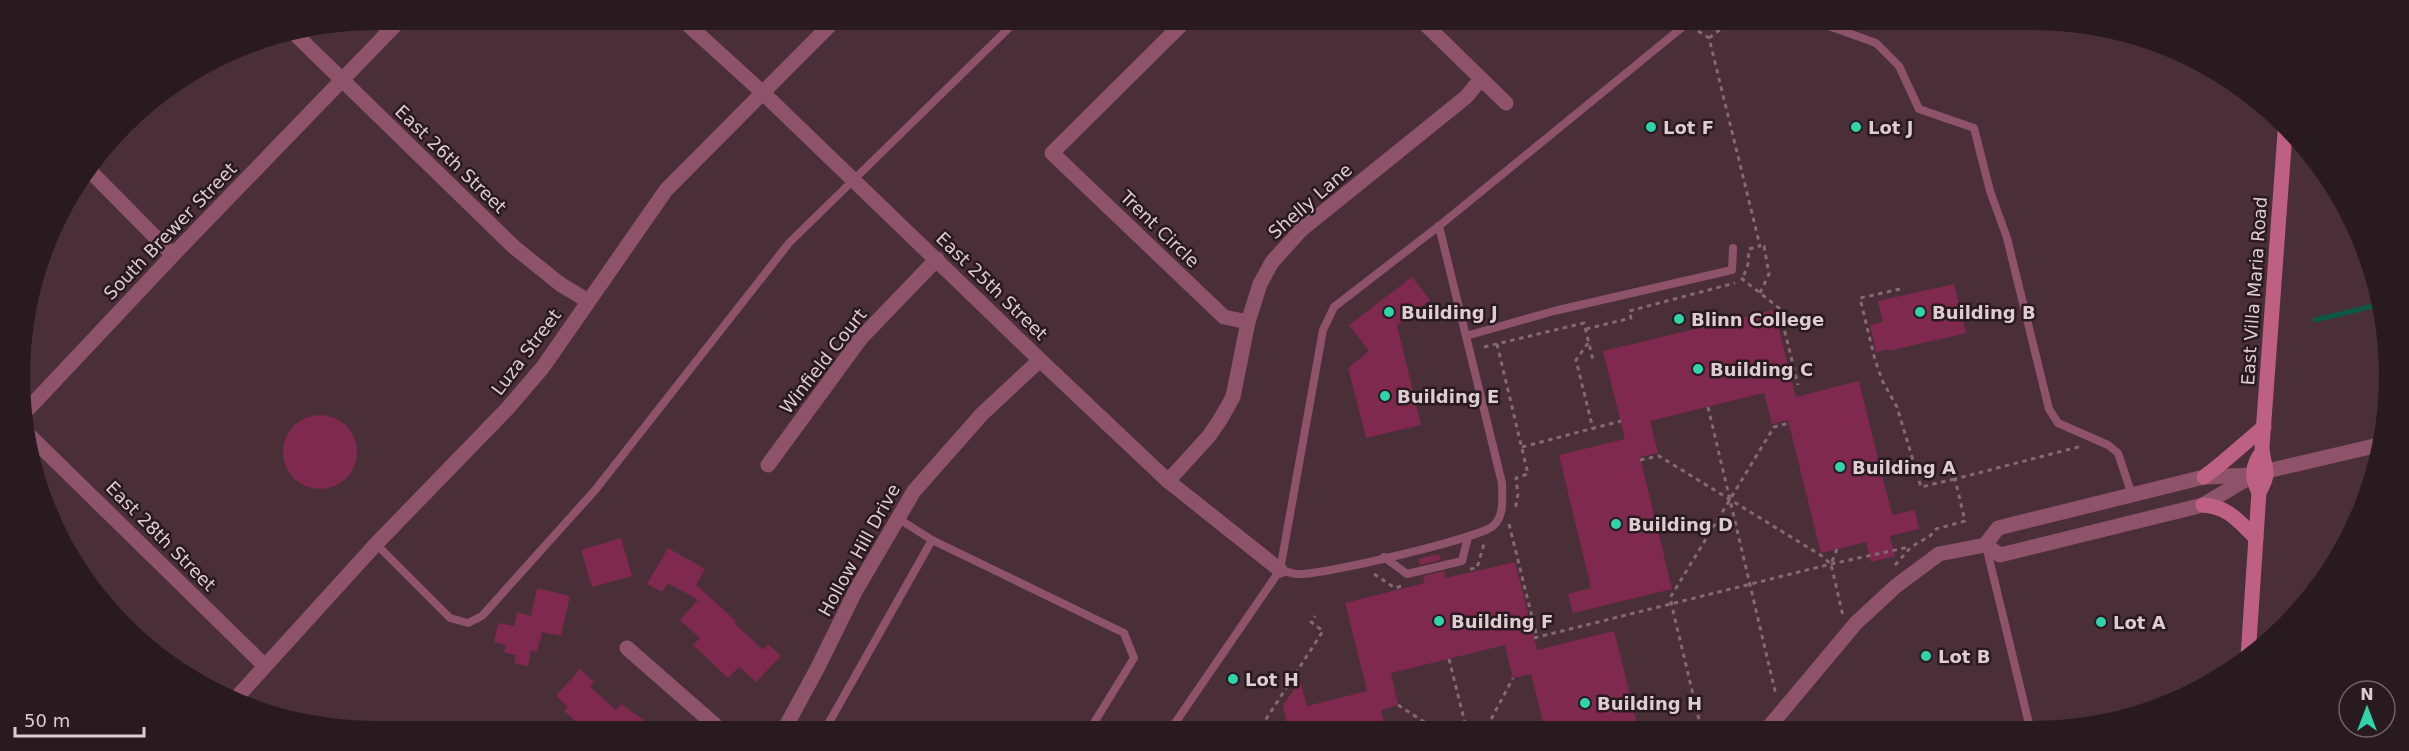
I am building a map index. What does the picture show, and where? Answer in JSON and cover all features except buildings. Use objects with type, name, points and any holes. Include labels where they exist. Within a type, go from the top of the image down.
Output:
[{"type":"main road","name":"East Villa Maria Road","points":[[2260,473],[2256,460],[2262,452],[2285,138]]},
{"type":"main road","points":[[2204,477],[2226,462],[2232,453],[2264,427]]},
{"type":"main road","points":[[2249,646],[2260,473]]},
{"type":"main road","points":[[2203,505],[2218,506],[2232,515],[2256,538]]},
{"type":"street","name":"South Brewer Street","points":[[32,405],[390,30]]},
{"type":"street","name":"East 25th Street","points":[[694,30],[855,179],[1040,360],[1168,481],[1280,570]]},
{"type":"street","name":"Luza Street","points":[[240,694],[376,544],[507,410],[543,368],[666,190],[825,30]]},
{"type":"street","name":"Trent Circle","points":[[1176,30],[1052,153],[1224,317],[1248,322]]},
{"type":"street","points":[[1431,30],[1506,103]]},
{"type":"street","name":"East 26th Street","points":[[300,39],[513,247],[560,284],[588,301]]},
{"type":"street","name":"Shelly Lane","points":[[1168,481],[1209,436],[1233,397],[1248,322],[1260,284],[1272,262],[1301,231],[1466,97],[1481,79]]},
{"type":"street","points":[[94,175],[173,255]]},
{"type":"street","name":"Winfield Court","points":[[768,465],[861,338],[938,259]]},
{"type":"street","name":"Hollow Hill Drive","points":[[789,721],[856,590],[914,491],[982,414],[1040,360]]},
{"type":"street","name":"East 28th Street","points":[[37,443],[264,666]]},
{"type":"street","points":[[1780,716],[1856,623],[1896,586],[1939,554],[1985,545],[1998,528],[2204,477],[2260,473],[2371,447]]},
{"type":"street","points":[[1985,545],[2000,555],[2203,505],[2260,473]]},
{"type":"street","points":[[627,648],[710,721]]},
{"type":"lane","points":[[376,544],[450,618],[468,623],[482,616],[596,489],[789,243],[1007,30]]},
{"type":"lane","points":[[1176,721],[1280,570],[1323,330],[1334,307],[1439,226],[1679,30]]},
{"type":"lane","points":[[1840,30],[1876,43],[1899,66],[1919,109],[1974,128],[1990,191],[2007,238],[2049,409],[2058,423],[2108,445],[2118,453],[2132,495]]},
{"type":"lane","points":[[1280,570],[1298,574],[1329,571],[1468,537],[1493,526],[1503,506],[1502,483],[1439,226]]},
{"type":"lane","points":[[1466,336],[1554,311],[1732,270],[1733,248]]},
{"type":"lane","points":[[899,519],[932,540],[1124,633],[1134,657],[1095,721]]},
{"type":"lane","points":[[1384,557],[1407,574],[1462,561],[1468,537]]},
{"type":"lane","points":[[830,721],[932,540]]},
{"type":"lane","points":[[1985,545],[2028,721]]},
{"type":"path","points":[[1709,38],[1719,30]]},
{"type":"path","points":[[1698,31],[1709,38],[1760,246]]},
{"type":"path","points":[[1586,329],[1631,318],[1629,311],[1729,286],[1741,278],[1748,264],[1749,249],[1764,246],[1769,274],[1760,293]]},
{"type":"path","points":[[1741,278],[1779,308],[1798,385]]},
{"type":"path","points":[[1900,289],[1860,298],[1875,360],[1883,382],[1897,407],[1921,487],[1955,479]]},
{"type":"path","points":[[1484,347],[1584,323],[1593,360]]},
{"type":"path","points":[[1589,342],[1576,360],[1593,429]]},
{"type":"path","points":[[1497,344],[1528,474],[1516,478],[1517,504],[1505,530]]},
{"type":"path","points":[[1708,407],[1780,716]]},
{"type":"path","points":[[1522,447],[1621,421]]},
{"type":"path","points":[[1699,721],[1670,598],[1773,427],[1789,423]]},
{"type":"path","points":[[1641,460],[1659,456],[1822,556],[1831,564],[1845,623]]},
{"type":"path","points":[[1509,525],[1536,638],[1831,564],[1911,547]]},
{"type":"path","points":[[1467,570],[1477,568],[1482,545],[1488,542]]},
{"type":"path","points":[[1831,564],[1837,549]]},
{"type":"path","points":[[1370,574],[1374,574],[1395,588],[1405,585]]},
{"type":"path","points":[[1265,721],[1323,631],[1311,622],[1315,616]]},
{"type":"path","points":[[1449,659],[1464,721]]},
{"type":"path","points":[[1490,721],[1513,678]]},
{"type":"path","points":[[1398,705],[1423,721]]},
{"type":"waterway","points":[[2315,320],[2372,306]]},
{"type":"place","name":"Lot F","points":[[1651,127]]},
{"type":"place","name":"Lot J","points":[[1856,127]]},
{"type":"place","name":"Building J","points":[[1389,312]]},
{"type":"place","name":"Building B","points":[[1920,312]]},
{"type":"place","name":"Blinn College","points":[[1679,319]]},
{"type":"place","name":"Building C","points":[[1698,369]]},
{"type":"place","name":"Building E","points":[[1385,396]]},
{"type":"place","name":"Building A","points":[[1840,467]]},
{"type":"place","name":"Building D","points":[[1616,524]]},
{"type":"place","name":"Building F","points":[[1439,621]]},
{"type":"place","name":"Lot A","points":[[2101,622]]},
{"type":"place","name":"Lot B","points":[[1926,656]]},
{"type":"place","name":"Lot H","points":[[1233,679]]},
{"type":"place","name":"Building H","points":[[1585,703]]}]
